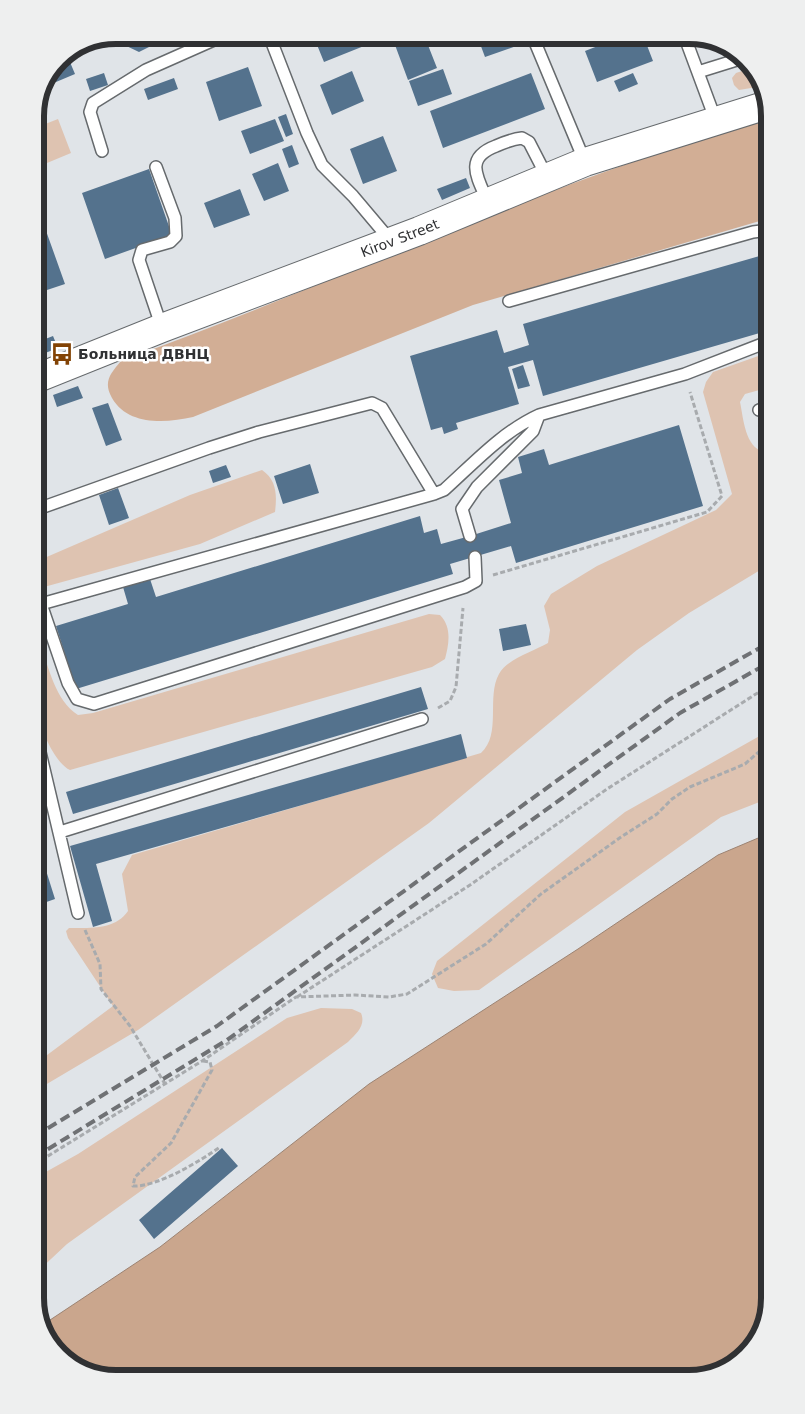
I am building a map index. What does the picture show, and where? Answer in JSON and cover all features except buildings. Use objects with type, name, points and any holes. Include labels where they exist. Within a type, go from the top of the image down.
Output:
[{"type":"street","name":"Kirov Street","points":[[44,375],[162,328],[391,241],[547,176],[585,162],[760,107]]},
{"type":"lane","points":[[102,151],[90,112],[93,103],[146,70],[205,44]]},
{"type":"lane","points":[[273,44],[322,165],[353,196],[391,241]]},
{"type":"lane","points":[[536,44],[585,162]]},
{"type":"lane","points":[[688,44],[716,121]]},
{"type":"lane","points":[[698,72],[735,60]]},
{"type":"lane","points":[[488,202],[475,165],[477,158],[484,150],[522,138],[529,142],[547,176]]},
{"type":"lane","points":[[156,167],[175,218],[176,236],[170,242],[142,250],[139,260],[162,328]]},
{"type":"lane","points":[[509,301],[761,231]]},
{"type":"lane","points":[[44,598],[434,494],[444,490],[508,434],[524,422],[539,415],[685,374],[761,344]]},
{"type":"lane","points":[[44,507],[234,440],[372,403],[382,408],[434,494]]},
{"type":"lane","points":[[470,536],[462,509],[477,487],[533,432],[539,415]]},
{"type":"lane","points":[[44,617],[68,683],[77,700],[94,704],[465,587],[476,580],[475,557]]},
{"type":"lane","points":[[60,832],[422,719]]},
{"type":"lane","points":[[44,767],[78,913]]},
{"type":"path","points":[[476,580],[706,512],[722,496],[685,374]]},
{"type":"path","points":[[422,719],[450,701],[456,687],[465,587]]},
{"type":"path","points":[[44,1159],[202,1061],[296,997],[470,885],[607,789],[761,691]]},
{"type":"path","points":[[296,997],[355,995],[389,997],[407,994],[486,944],[540,894],[657,814],[672,799],[690,787],[745,764],[761,750]]},
{"type":"path","points":[[78,913],[100,964],[101,989],[130,1026],[166,1084]]},
{"type":"path","points":[[202,1061],[210,1062],[212,1070],[208,1078],[171,1143],[135,1177],[133,1186],[143,1186],[195,1164],[220,1147]]},
{"type":"shaded area","points":[[745,70],[755,87],[739,90],[734,85],[732,78],[736,73]]},
{"type":"shaded area","points":[[58,119],[71,153],[47,163],[44,154],[44,124]]},
{"type":"shaded area","points":[[761,122],[761,221],[473,305],[193,417],[171,421],[138,418],[128,414],[119,407],[109,392],[109,378],[121,361],[202,331],[524,202],[687,144]]},
{"type":"shaded area","points":[[761,355],[761,390],[745,394],[740,402],[747,434],[755,447],[761,450],[761,569],[689,613],[637,650],[429,823],[138,1030],[44,1086],[44,1057],[113,1006],[68,938],[66,931],[69,928],[102,927],[116,922],[123,917],[128,911],[122,874],[132,855],[481,753],[491,736],[495,683],[499,674],[514,660],[548,643],[550,630],[544,606],[551,594],[597,566],[716,510],[732,494],[703,392],[706,382],[713,372]]},
{"type":"shaded area","points":[[262,470],[271,479],[275,489],[275,512],[200,544],[44,587],[44,558],[190,495]]},
{"type":"shaded area","points":[[429,614],[440,615],[448,630],[448,647],[445,659],[432,667],[70,770],[58,760],[44,733],[44,655],[58,692],[70,709],[78,715],[93,713]]},
{"type":"shaded area","points":[[761,735],[761,801],[721,817],[479,990],[454,991],[438,988],[432,974],[437,961],[625,812]]},
{"type":"shaded area","points":[[761,837],[761,1308],[752,1334],[737,1352],[729,1358],[721,1363],[699,1370],[111,1370],[84,1363],[68,1352],[56,1338],[48,1322],[160,1247],[369,1084],[578,949],[718,855]]},
{"type":"shaded area","points":[[321,1008],[352,1009],[361,1013],[362,1021],[357,1032],[348,1042],[67,1244],[44,1266],[44,1173],[78,1154],[287,1018]]},
{"type":"railway","points":[[44,1131],[217,1026],[670,699],[761,647]]},
{"type":"railway","points":[[44,1152],[227,1040],[680,713],[761,667]]},
{"type":"place","name":"Больница ДВНЦ","points":[[62,354]]}]
